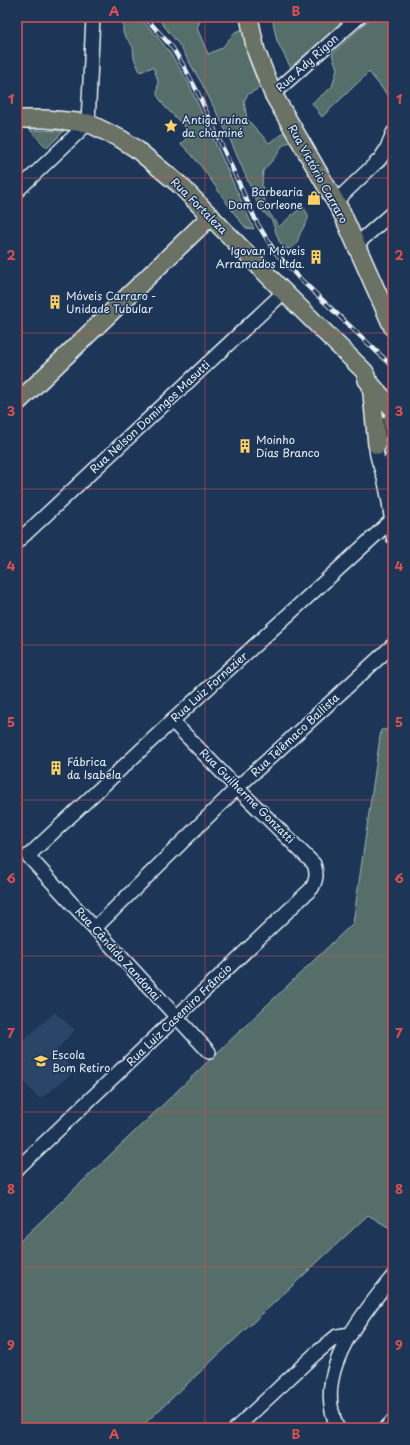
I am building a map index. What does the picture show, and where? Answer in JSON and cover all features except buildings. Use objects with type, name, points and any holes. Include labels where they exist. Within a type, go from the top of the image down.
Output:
[{"type":"main road","name":"Rua Victório Carraro","points":[[249,17],[256,50],[273,94],[335,202],[393,328]]},
{"type":"main road","name":"Rua Fortaleza","points":[[17,119],[45,119],[88,123],[121,139],[147,157],[181,186],[211,216],[368,378],[393,408]]},
{"type":"main road","points":[[17,404],[211,216]]},
{"type":"main road","name":"Rua Fortaleza","points":[[368,378],[373,374],[393,392]]},
{"type":"main road","points":[[368,378],[377,445]]},
{"type":"main road","points":[[393,418],[393,425]]},
{"type":"street","points":[[17,191],[88,123],[93,17]]},
{"type":"street","name":"Rua Ady Rigon","points":[[273,94],[359,17]]},
{"type":"street","points":[[335,202],[380,159],[386,150],[393,133]]},
{"type":"street","points":[[356,245],[393,212]]},
{"type":"street","name":"Rua Nelson Domingos Masutti","points":[[17,542],[284,292]]},
{"type":"street","points":[[393,418],[378,437],[377,445],[378,462],[385,480],[392,520],[393,537]]},
{"type":"street","points":[[385,480],[386,471],[393,455]]},
{"type":"street","name":"Rua Luiz Fornazier","points":[[28,856],[172,721],[392,520]]},
{"type":"street","name":"Rua Telêmaco Ballista","points":[[95,928],[237,788],[393,645]]},
{"type":"street","name":"Rua Guilherme Gonzatti","points":[[172,721],[314,864],[317,874]]},
{"type":"street","name":"Rua Cândido Zandonai","points":[[28,856],[209,1052]]},
{"type":"street","name":"Rua Luiz Casemiro Frâncio","points":[[17,1169],[312,888],[317,874]]},
{"type":"street","points":[[338,1428],[331,1404],[332,1381],[339,1356],[350,1334],[367,1309],[393,1276]]},
{"type":"street","points":[[236,1428],[314,1355],[337,1336],[350,1334]]},
{"type":"street","points":[[386,1428],[393,1421]]},
{"type":"shaded area","name":"Escola Bom Retiro","points":[[55,1012],[75,1030],[56,1050],[75,1071],[40,1099],[24,1083],[17,1088],[17,1046]]},
{"type":"green space","points":[[123,17],[139,17],[170,53],[187,80],[254,229],[246,228],[207,174],[181,144],[191,133],[165,107],[157,95],[158,80],[153,67],[140,72],[134,58],[133,47],[123,33]]},
{"type":"green space","points":[[157,17],[202,17],[197,28],[208,54],[222,48],[235,32],[244,29],[249,60],[260,88],[248,94],[244,101],[247,119],[269,143],[288,129],[293,140],[282,146],[277,155],[263,171],[262,185],[266,208],[279,227],[303,207],[308,216],[297,243],[293,247],[285,249],[279,241],[272,221],[259,207],[229,137],[202,84],[180,46]]},
{"type":"green space","points":[[272,17],[351,17],[292,70],[277,41]]},
{"type":"green space","points":[[372,17],[393,17],[393,57],[389,60],[393,64],[393,102],[369,72],[322,117],[312,103],[332,87],[337,69],[332,54]]},
{"type":"green space","points":[[30,130],[64,131],[47,148]]},
{"type":"green space","points":[[393,729],[393,1230],[368,1215],[140,1428],[17,1428],[17,1244],[353,923],[381,730]]},
{"type":"railway","points":[[145,17],[172,47],[186,70],[257,223],[275,252],[298,277],[393,367]]},
{"type":"place","name":"Antiga ruína da chaminé","points":[[171,126]]},
{"type":"place","name":"Barbearia Dom Corleone","points":[[314,198]]},
{"type":"place","name":"Igovan Móveis Arramados Ltda.","points":[[316,257]]},
{"type":"place","name":"Móveis Carraro - Unidade Tubular","points":[[55,302]]},
{"type":"place","name":"Moinho Dias Branco","points":[[245,446]]},
{"type":"place","name":"Fábrica da Isabela","points":[[56,768]]},
{"type":"place","name":"Escola Bom Retiro","points":[[41,1061]]}]
